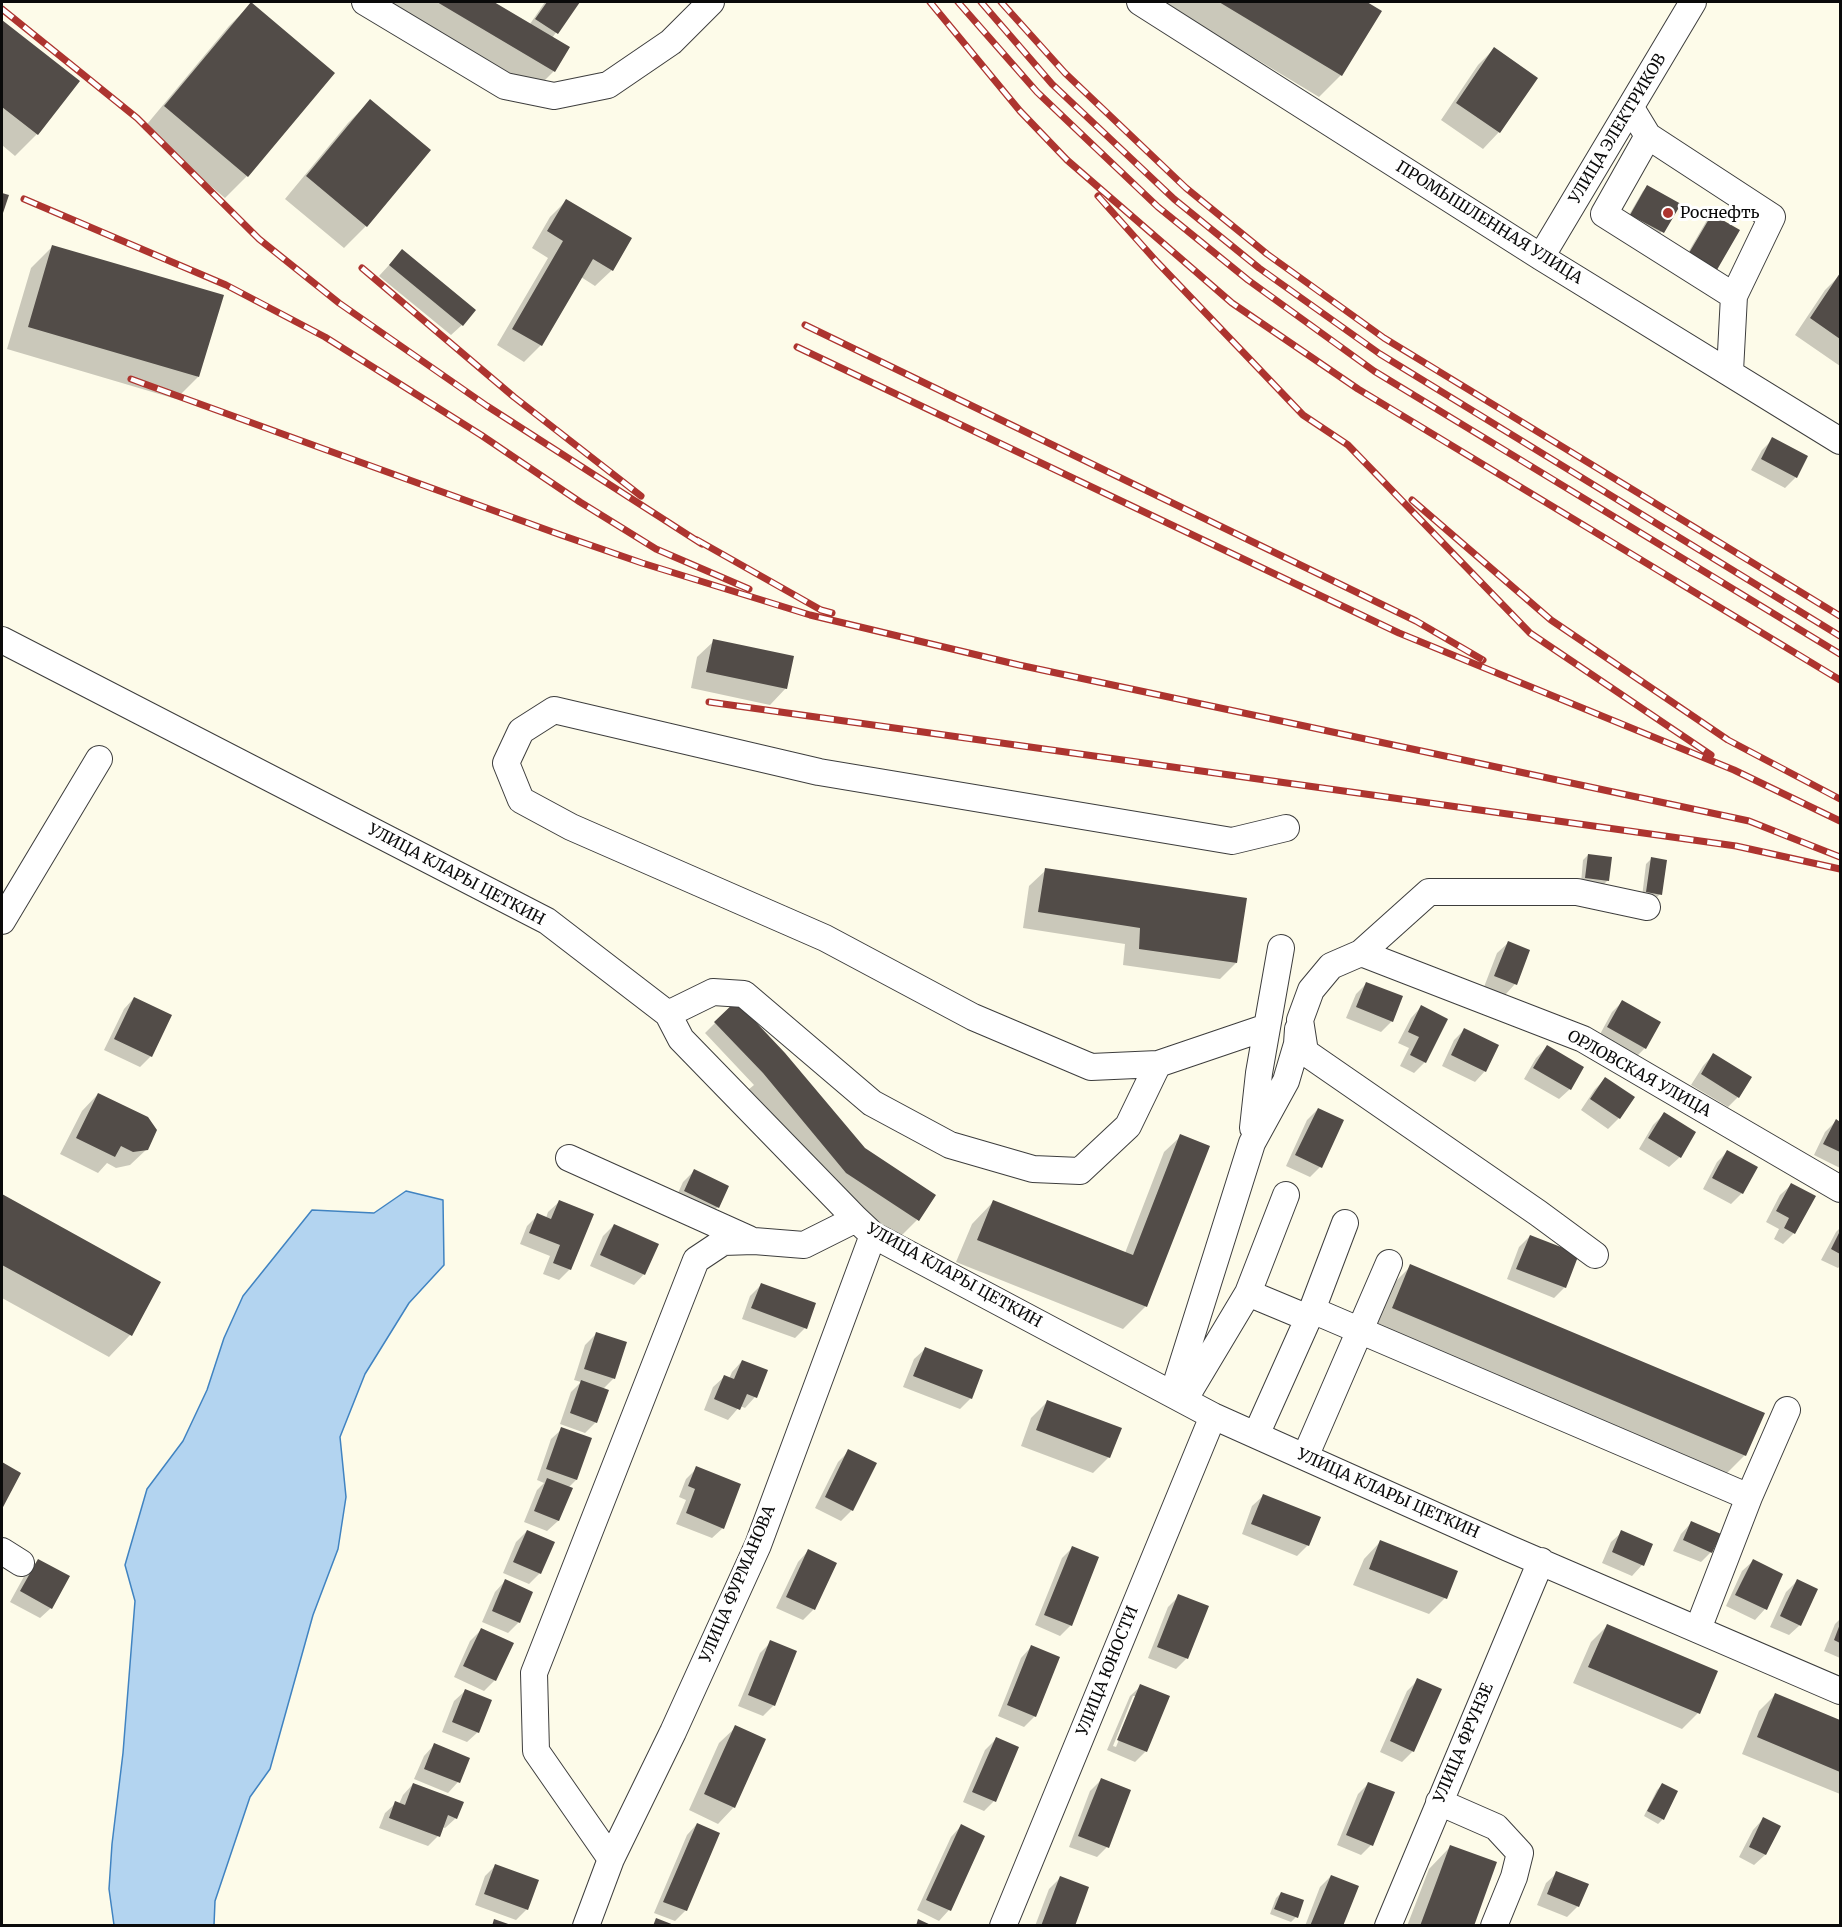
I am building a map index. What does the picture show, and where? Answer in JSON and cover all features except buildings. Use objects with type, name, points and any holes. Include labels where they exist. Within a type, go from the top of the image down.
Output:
[{"type":"street","points":[[365,2],[505,86],[554,96],[608,85],[671,42],[711,2]]},
{"type":"street","points":[[671,42],[697,2]]},
{"type":"street","name":"ПРОМЫШЛЕННАЯ УЛИЦА","points":[[1140,2],[1541,257],[1730,371],[1840,441]]},
{"type":"street","name":"УЛИЦА ЭЛЕКТРИКОВ","points":[[1541,257],[1693,2]]},
{"type":"street","points":[[1631,108],[1648,136],[1772,217],[1734,296],[1730,371]]},
{"type":"street","points":[[1648,136],[1604,214],[1734,296]]},
{"type":"street","name":"УЛИЦА КЛАРЫ ЦЕТКИН","points":[[2,640],[547,921],[668,1014],[681,1039],[864,1227],[1214,1416],[1508,1548],[1840,1691]]},
{"type":"street","points":[[1267,1027],[1158,1064],[1091,1067],[973,1017],[825,938],[571,827],[521,800],[506,763],[521,731],[554,710],[819,772],[1232,841],[1286,828]]},
{"type":"street","points":[[2,921],[99,759]]},
{"type":"street","points":[[1252,1143],[1286,1081],[1297,1044],[1299,1020],[1311,990],[1331,966],[1361,953],[1430,892],[1577,892],[1647,907]]},
{"type":"street","points":[[1178,1397],[1252,1143],[1259,1073],[1281,948]]},
{"type":"street","name":"ОРЛОВСКАЯ УЛИЦА","points":[[1361,953],[1584,1039],[1840,1189]]},
{"type":"street","points":[[668,1014],[713,992],[744,994],[872,1103],[950,1145],[1033,1169],[1080,1171],[1128,1126],[1158,1064]]},
{"type":"street","points":[[1299,1020],[1305,1052],[1595,1255]]},
{"type":"street","points":[[569,1158],[754,1241]]},
{"type":"street","points":[[1178,1397],[1248,1293],[1286,1195]]},
{"type":"street","points":[[1256,1435],[1310,1314],[1345,1223]]},
{"type":"street","points":[[611,1859],[536,1751],[534,1673],[696,1260],[723,1242],[754,1241],[804,1245],[864,1227]]},
{"type":"street","name":"УЛИЦА ФУРМАНОВА","points":[[586,1926],[611,1859],[673,1732],[758,1545],[864,1227]]},
{"type":"street","points":[[1305,1456],[1389,1263]]},
{"type":"street","points":[[1248,1293],[1360,1330],[1749,1497]]},
{"type":"street","points":[[1698,1629],[1749,1497],[1787,1410]]},
{"type":"street","name":"УЛИЦА ЮНОСТИ","points":[[1003,1926],[1214,1416]]},
{"type":"street","name":"УЛИЦА ФРУНЗЕ","points":[[1388,1926],[1541,1561]]},
{"type":"street","points":[[1439,1802],[1496,1827],[1520,1853],[1514,1876],[1494,1926]]},
{"type":"water","points":[[406,1191],[443,1200],[444,1265],[409,1303],[365,1374],[340,1437],[346,1497],[338,1549],[313,1615],[270,1769],[250,1797],[215,1901],[214,1925],[114,1925],[109,1889],[135,1601],[125,1565],[147,1489],[183,1441],[207,1390],[224,1338],[243,1296],[312,1210],[374,1213]]},
{"type":"railway","points":[[930,2],[1020,111],[1067,160],[1232,303],[1358,389],[1840,680]]},
{"type":"railway","points":[[958,2],[1037,92],[1158,207],[1248,280],[1374,371],[1840,654]]},
{"type":"railway","points":[[981,2],[1052,84],[1174,199],[1259,268],[1380,354],[1840,636]]},
{"type":"railway","points":[[1001,2],[1065,73],[1186,188],[1267,254],[1384,338],[1840,616]]},
{"type":"railway","points":[[2,9],[137,118],[259,239],[339,303],[487,406],[702,544]]},
{"type":"railway","points":[[1098,196],[1157,262],[1303,415],[1348,445],[1530,633],[1711,755]]},
{"type":"railway","points":[[24,199],[226,285],[325,337],[656,549],[749,589]]},
{"type":"railway","points":[[362,268],[514,397],[641,496]]},
{"type":"railway","points":[[805,325],[1416,621],[1483,660]]},
{"type":"railway","points":[[797,347],[1399,633],[1734,770],[1840,821]]},
{"type":"railway","points":[[131,379],[561,535],[642,563],[810,615],[1019,665],[1749,821],[1840,857]]},
{"type":"railway","points":[[1412,500],[1551,620],[1728,740],[1840,799]]},
{"type":"railway","points":[[697,540],[821,610],[832,613]]},
{"type":"railway","points":[[709,702],[1736,846],[1840,869]]},
{"type":"place","name":"Роснефть","points":[[1668,213]]}]
